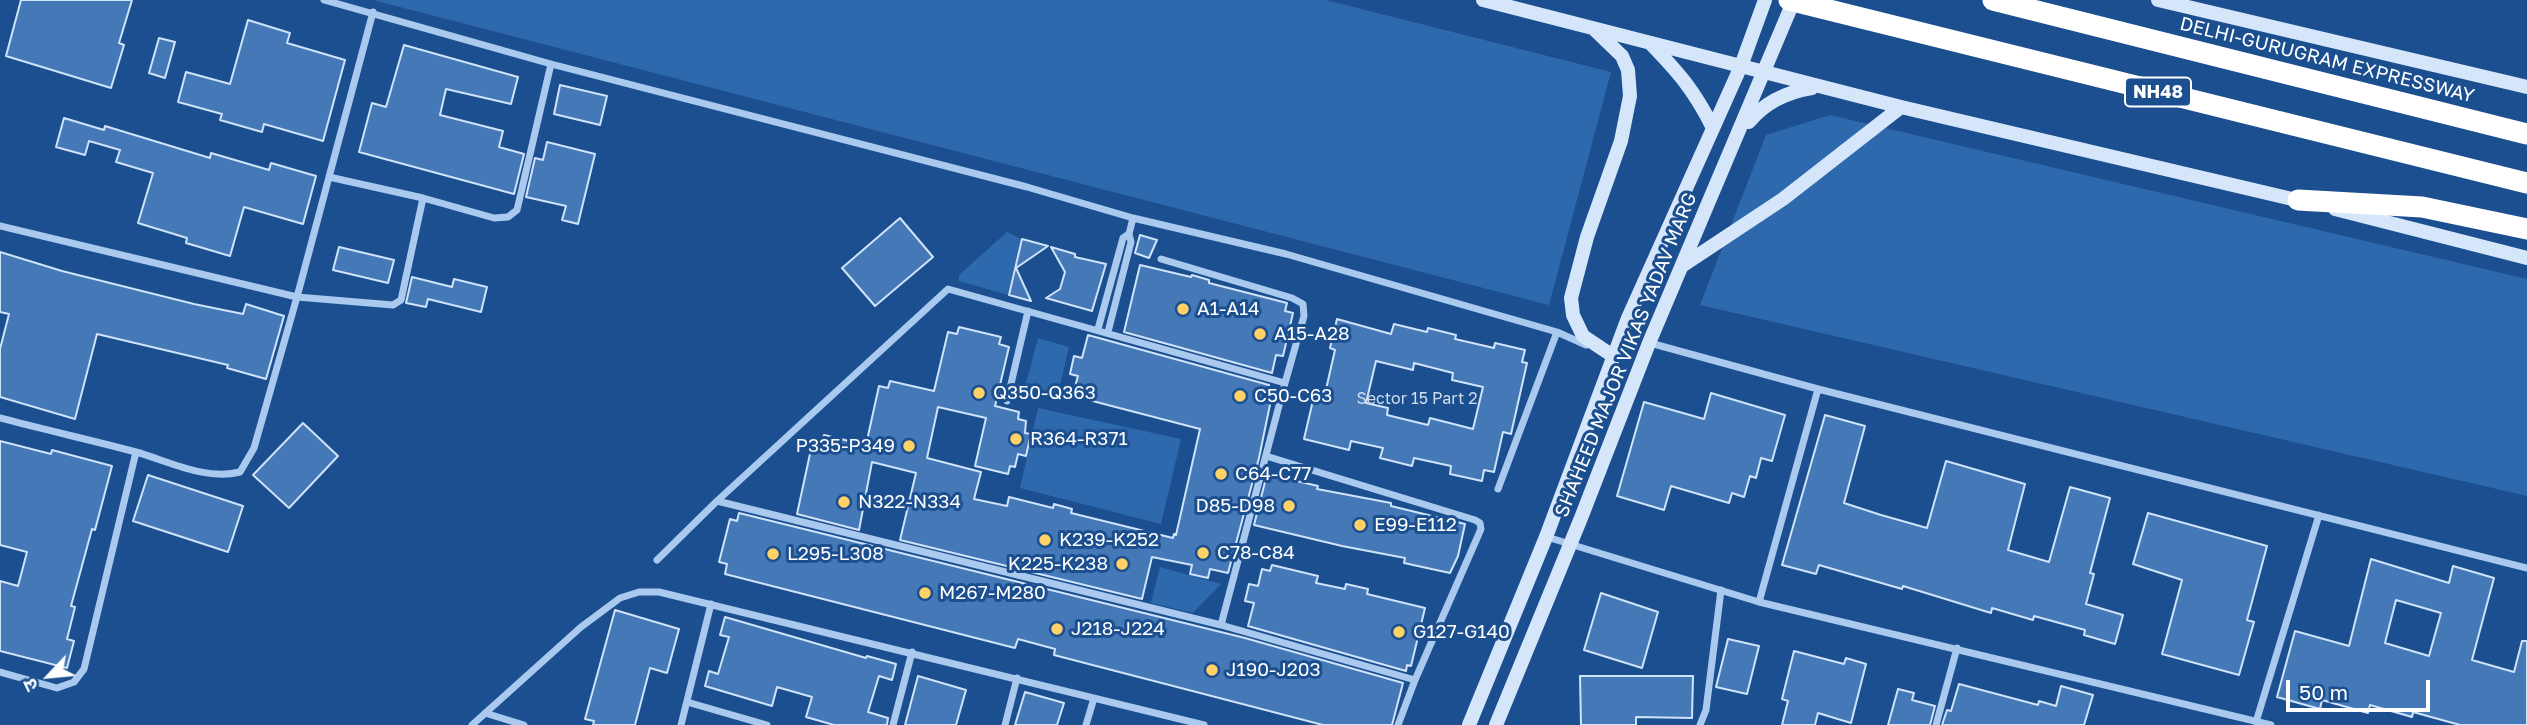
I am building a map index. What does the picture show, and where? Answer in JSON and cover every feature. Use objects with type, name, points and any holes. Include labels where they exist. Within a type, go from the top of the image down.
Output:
[{"type":"highway","name":"NH48","points":[[1789,0],[2527,183]]},
{"type":"highway","name":"DELHI-GURUGRAM EXPRESSWAY","points":[[1993,0],[2527,134]]},
{"type":"highway","points":[[2298,200],[2422,207],[2527,229]]},
{"type":"main road","points":[[1483,0],[1901,107],[2298,200],[2527,258]]},
{"type":"main road","name":"SHAHEED MAJOR VIKAS YADAV MARG","points":[[1469,725],[1546,537],[1613,356],[1741,65],[1765,0]]},
{"type":"main road","name":"SHAHEED MAJOR VIKAS YADAV MARG","points":[[1496,725],[1649,343],[1794,0]]},
{"type":"main road","points":[[2158,0],[2527,87]]},
{"type":"main road","points":[[1592,28],[1622,56],[1628,70],[1630,96],[1621,141],[1587,237],[1571,298],[1573,316],[1583,336],[1613,356]]},
{"type":"main road","points":[[1648,42],[1682,75],[1713,128]]},
{"type":"main road","points":[[1738,135],[1757,112],[1772,101],[1795,90],[1820,86]]},
{"type":"main road","points":[[1682,266],[1783,199],[1901,107]]},
{"type":"street","points":[[324,0],[551,64],[1027,187],[1133,218],[1286,254],[1557,332],[1613,356]]},
{"type":"street","points":[[0,418],[136,452],[206,473],[227,475],[240,472],[254,448],[373,12]]},
{"type":"street","points":[[329,177],[423,198],[495,218],[508,217],[517,210],[551,64]]},
{"type":"street","points":[[0,226],[297,297],[393,305],[401,300],[423,198]]},
{"type":"street","points":[[1108,332],[1131,242],[1129,234],[1133,218]]},
{"type":"street","points":[[1098,329],[1123,238],[1129,234]]},
{"type":"street","points":[[1161,259],[1293,298],[1303,304],[1304,316],[1221,625]]},
{"type":"street","points":[[657,560],[717,501],[948,289],[1286,383]]},
{"type":"street","points":[[1007,401],[1028,311]]},
{"type":"street","points":[[1498,489],[1557,332]]},
{"type":"street","points":[[1649,343],[1818,389],[2527,568]]},
{"type":"street","points":[[1759,602],[1818,389]]},
{"type":"street","points":[[0,672],[57,688],[74,682],[84,668],[136,452]]},
{"type":"street","points":[[1266,456],[1480,523],[1481,529],[1398,725]]},
{"type":"street","points":[[717,501],[1221,625],[1415,680]]},
{"type":"street","points":[[2256,722],[2319,515]]},
{"type":"street","points":[[1546,537],[1759,602],[2271,725]]},
{"type":"street","points":[[1700,725],[1706,710],[1721,590]]},
{"type":"street","points":[[472,725],[581,627],[620,598],[639,592],[659,592],[711,604],[1017,678],[1171,721],[1204,725]]},
{"type":"street","points":[[681,725],[711,604]]},
{"type":"street","points":[[1936,725],[1957,648]]},
{"type":"street","points":[[893,725],[912,652]]},
{"type":"street","points":[[1005,725],[1017,678]]},
{"type":"street","points":[[1086,725],[1094,698]]},
{"type":"street","points":[[687,702],[767,725]]},
{"type":"street","points":[[485,713],[524,725]]},
{"type":"shaded area","points":[[373,0],[1326,0],[1611,72],[1549,305]]},
{"type":"shaded area","points":[[1830,115],[2527,279],[2527,496],[1700,305],[1766,135]]},
{"type":"shaded area","points":[[1007,232],[1021,239],[1008,295],[959,281],[959,275]]},
{"type":"shaded area","points":[[1038,338],[1069,347],[1057,398],[1025,387]]},
{"type":"shaded area","points":[[1038,408],[1181,439],[1161,524],[1020,488]]},
{"type":"shaded area","points":[[1160,567],[1221,584],[1193,613],[1151,603]]},
{"type":"building","points":[[21,0],[132,0],[119,43],[124,45],[111,88],[6,56]]},
{"type":"building","points":[[248,20],[290,33],[287,43],[345,60],[323,141],[264,124],[262,132],[220,120],[222,114],[178,102],[186,72],[230,84]]},
{"type":"building","points":[[159,38],[175,42],[165,78],[149,73]]},
{"type":"building","points":[[404,45],[518,77],[511,104],[446,89],[440,115],[503,131],[499,147],[524,154],[514,194],[359,152],[372,103],[386,107]]},
{"type":"building","points":[[560,85],[607,96],[600,125],[554,114]]},
{"type":"building","points":[[64,118],[104,130],[105,126],[210,158],[211,153],[269,170],[271,163],[316,176],[303,224],[244,207],[230,256],[186,243],[187,238],[138,223],[153,173],[116,162],[120,150],[89,141],[85,155],[56,147]]},
{"type":"building","points":[[547,142],[595,154],[578,224],[562,220],[566,206],[526,197],[535,158],[543,160]]},
{"type":"building","points":[[900,218],[933,257],[875,306],[842,268]]},
{"type":"building","points":[[1140,235],[1157,240],[1149,258],[1135,253]]},
{"type":"building","points":[[1022,239],[1048,246],[1016,268],[1031,301],[1009,295]]},
{"type":"building","points":[[339,247],[394,260],[388,283],[333,270]]},
{"type":"building","points":[[1051,247],[1075,254],[1075,257],[1106,264],[1092,311],[1046,298],[1060,289],[1065,272]]},
{"type":"building","points":[[0,252],[62,271],[194,304],[243,314],[246,304],[284,316],[266,379],[227,368],[228,365],[97,334],[75,419],[0,397],[0,349],[9,314],[0,312]]},
{"type":"building","points":[[1140,265],[1191,277],[1192,275],[1209,280],[1209,283],[1287,303],[1285,311],[1293,313],[1283,356],[1276,355],[1272,373],[1124,332]]},
{"type":"building","points":[[412,277],[452,287],[454,279],[487,287],[481,312],[428,299],[426,307],[406,303]]},
{"type":"building","points":[[1337,319],[1391,334],[1394,324],[1427,332],[1428,328],[1456,335],[1455,339],[1494,348],[1495,343],[1525,350],[1522,362],[1527,363],[1511,434],[1503,432],[1494,472],[1484,470],[1482,481],[1450,474],[1451,466],[1414,458],[1412,466],[1380,458],[1383,448],[1351,441],[1349,450],[1304,439],[1314,396],[1324,398],[1335,350],[1330,348]],"holes":[[[1376,361],[1413,370],[1414,363],[1453,373],[1452,380],[1483,387],[1473,429],[1430,418],[1428,425],[1387,415],[1388,408],[1366,403]]]},
{"type":"building","points":[[959,327],[1001,337],[999,344],[1009,347],[995,406],[1019,412],[1018,419],[1026,421],[1025,433],[1031,434],[1026,456],[1018,454],[1015,467],[1010,466],[1008,474],[975,466],[986,418],[938,407],[927,458],[981,472],[974,499],[1007,506],[1009,497],[1053,508],[1054,504],[1072,509],[1071,513],[1173,538],[1174,534],[1176,535],[1200,429],[1081,398],[1082,392],[1074,390],[1078,376],[1070,374],[1074,356],[1082,358],[1088,335],[1269,385],[1268,389],[1273,390],[1259,458],[1228,573],[1210,569],[1208,578],[1190,574],[1192,565],[1152,557],[1142,599],[900,540],[916,473],[872,462],[859,530],[797,514],[813,440],[822,442],[824,435],[866,445],[879,386],[888,388],[890,381],[934,391],[948,332],[957,334]]},
{"type":"building","points":[[1711,393],[1785,415],[1772,461],[1761,458],[1756,478],[1750,476],[1744,497],[1732,493],[1729,503],[1671,486],[1664,510],[1617,496],[1644,402],[1704,419]]},
{"type":"building","points":[[1825,415],[1865,426],[1844,503],[1881,515],[1927,528],[1946,461],[2025,484],[2008,550],[2049,562],[2070,487],[2110,498],[2090,573],[2094,574],[2086,604],[2123,615],[2115,644],[2084,635],[2085,630],[2034,616],[2033,620],[1992,608],[1991,613],[1903,586],[1902,589],[1819,565],[1816,574],[1782,565]]},
{"type":"building","points":[[303,423],[338,456],[289,508],[253,475]]},
{"type":"building","points":[[0,441],[51,454],[52,450],[112,466],[71,606],[75,607],[67,639],[74,641],[67,668],[0,651],[0,581],[18,586],[27,552],[0,545]]},
{"type":"building","points":[[1267,474],[1318,486],[1317,489],[1391,503],[1391,506],[1465,524],[1458,556],[1450,573],[1404,563],[1405,558],[1254,525]]},
{"type":"building","points":[[148,475],[243,506],[228,552],[133,521]]},
{"type":"building","points":[[739,513],[1245,638],[1403,683],[1392,725],[1323,725],[1054,655],[1055,649],[1018,639],[1015,648],[725,574],[727,564],[719,562],[730,519],[737,521]]},
{"type":"building","points":[[2148,513],[2267,546],[2247,620],[2254,622],[2239,675],[2162,654],[2182,580],[2133,564]]},
{"type":"building","points":[[2371,559],[2449,583],[2453,566],[2494,578],[2472,660],[2514,672],[2522,641],[2527,641],[2527,725],[2460,725],[2413,712],[2412,717],[2370,705],[2368,713],[2322,700],[2320,709],[2277,697],[2295,631],[2349,646]],"holes":[[[2396,600],[2441,613],[2429,656],[2385,643]]]},
{"type":"building","points":[[1272,565],[1318,576],[1316,583],[1345,589],[1346,584],[1368,589],[1367,594],[1425,608],[1411,666],[1407,665],[1406,671],[1248,626],[1254,603],[1245,601],[1249,584],[1258,586],[1262,569],[1270,571]]},
{"type":"building","points":[[1601,593],[1658,612],[1642,668],[1584,650]]},
{"type":"building","points":[[615,610],[679,629],[667,673],[650,668],[635,725],[593,725],[594,721],[585,719]]},
{"type":"building","points":[[725,617],[866,658],[867,656],[896,664],[892,680],[879,676],[868,712],[888,718],[887,725],[834,725],[806,717],[812,697],[777,687],[772,706],[705,686],[709,671],[718,674],[729,637],[720,635]]},
{"type":"building","points":[[1728,639],[1759,646],[1747,694],[1716,687]]},
{"type":"building","points":[[1794,651],[1844,664],[1846,658],[1866,664],[1851,723],[1818,713],[1815,725],[1782,725],[1788,701],[1782,699]]},
{"type":"building","points":[[918,676],[966,690],[956,725],[905,725]]},
{"type":"building","points":[[1580,676],[1693,676],[1692,718],[1636,717],[1636,725],[1581,725]]},
{"type":"building","points":[[1959,684],[2038,705],[2039,701],[2056,706],[2061,686],[2093,695],[2084,725],[1942,725],[1947,710],[1951,711]]},
{"type":"building","points":[[1898,689],[1914,693],[1912,700],[1935,706],[1930,725],[1888,725]]},
{"type":"building","points":[[1025,692],[1064,703],[1057,725],[1015,725]]},
{"type":"place","name":"A1-A14","points":[[1183,309]]},
{"type":"place","name":"A15-A28","points":[[1260,334]]},
{"type":"place","name":"Q350-Q363","points":[[979,393]]},
{"type":"place","name":"C50-C63","points":[[1240,396]]},
{"type":"place","name":"R364-R371","points":[[1016,439]]},
{"type":"place","name":"P335-P349","points":[[909,446]]},
{"type":"place","name":"C64-C77","points":[[1221,474]]},
{"type":"place","name":"N322-N334","points":[[844,502]]},
{"type":"place","name":"D85-D98","points":[[1289,506]]},
{"type":"place","name":"E99-E112","points":[[1360,525]]},
{"type":"place","name":"K239-K252","points":[[1045,540]]},
{"type":"place","name":"C78-C84","points":[[1203,553]]},
{"type":"place","name":"L295-L308","points":[[773,554]]},
{"type":"place","name":"K225-K238","points":[[1122,564]]},
{"type":"place","name":"M267-M280","points":[[925,593]]},
{"type":"place","name":"J218-J224","points":[[1057,629]]},
{"type":"place","name":"G127-G140","points":[[1399,632]]},
{"type":"place","name":"J190-J203","points":[[1212,670]]}]
